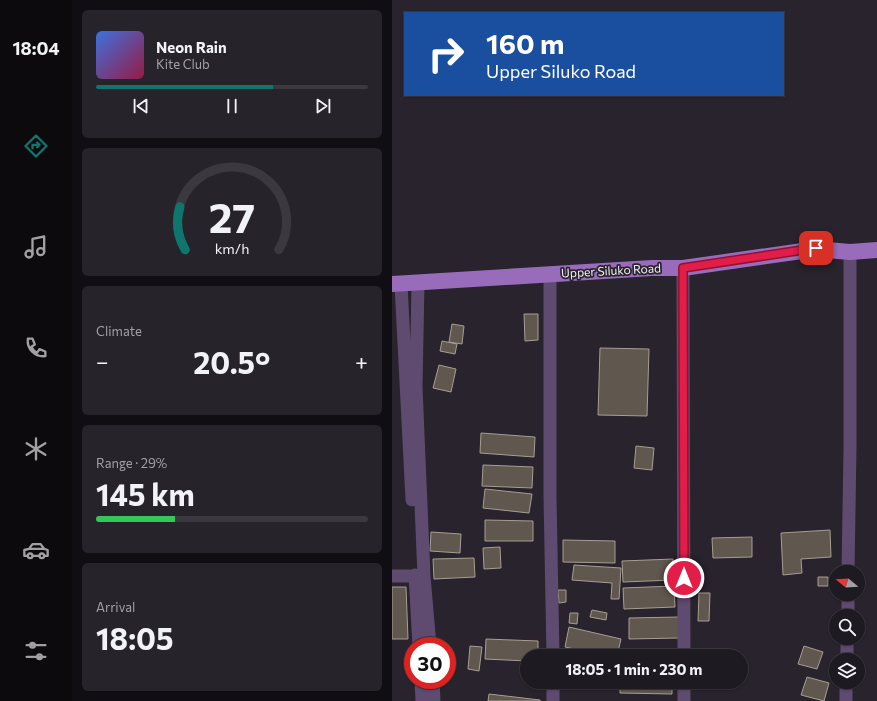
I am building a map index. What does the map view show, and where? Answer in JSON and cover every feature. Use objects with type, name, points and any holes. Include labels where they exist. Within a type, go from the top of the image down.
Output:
[{"type":"main road","name":"Upper Siluko Road","points":[[396,284],[652,268],[683,268],[816,248],[850,252],[877,250]]},
{"type":"street","points":[[848,565],[850,252]]},
{"type":"street","points":[[683,268],[684,649]]},
{"type":"street","points":[[550,275],[550,496],[553,649]]},
{"type":"street","points":[[418,283],[416,386],[420,573],[419,637]]},
{"type":"street","points":[[396,284],[420,573],[429,637]]},
{"type":"street","points":[[392,571],[420,573]]},
{"type":"street","points":[[392,576],[420,573]]},
{"type":"street","points":[[421,689],[422,701]]},
{"type":"street","points":[[433,689],[434,701]]},
{"type":"street","points":[[553,689],[553,701]]},
{"type":"street","points":[[684,689],[684,701]]},
{"type":"street","points":[[846,689],[846,701]]},
{"type":"building","points":[[524,314],[538,314],[538,340],[525,341]]},
{"type":"building","points":[[452,324],[464,326],[462,344],[449,342]]},
{"type":"building","points":[[442,341],[457,344],[455,354],[440,351]]},
{"type":"building","points":[[600,348],[649,349],[647,416],[598,415]]},
{"type":"building","points":[[439,365],[456,369],[451,392],[433,388]]},
{"type":"building","points":[[481,433],[535,437],[534,457],[480,453]]},
{"type":"building","points":[[636,446],[654,448],[652,470],[634,468]]},
{"type":"building","points":[[483,465],[533,467],[532,488],[482,486]]},
{"type":"building","points":[[485,489],[532,494],[529,513],[483,508]]},
{"type":"building","points":[[485,520],[533,521],[533,541],[485,541]]},
{"type":"building","points":[[830,530],[831,557],[801,559],[802,573],[783,575],[781,533]]},
{"type":"building","points":[[431,532],[461,534],[460,553],[430,551]]},
{"type":"building","points":[[752,537],[752,557],[713,558],[712,538]]},
{"type":"building","points":[[563,540],[615,541],[615,563],[563,562]]},
{"type":"building","points":[[500,547],[501,568],[484,569],[483,548]]},
{"type":"building","points":[[474,558],[475,577],[434,579],[433,559]]},
{"type":"building","points":[[673,559],[674,580],[623,582],[622,561]]},
{"type":"building","points":[[574,565],[621,568],[619,599],[611,599],[612,583],[572,580]]},
{"type":"building","points":[[818,577],[828,577],[828,586],[818,586]]},
{"type":"building","points":[[674,586],[675,607],[624,609],[623,588]]},
{"type":"building","points":[[392,587],[406,587],[408,637],[404,637],[404,639],[392,639]]},
{"type":"building","points":[[558,590],[566,590],[566,602],[559,603]]},
{"type":"building","points":[[699,593],[710,593],[709,621],[698,621]]},
{"type":"building","points":[[592,610],[607,613],[606,620],[590,617]]},
{"type":"building","points":[[570,613],[578,613],[577,624],[569,623]]},
{"type":"building","points":[[679,617],[679,638],[629,639],[629,618]]},
{"type":"building","points":[[569,627],[621,639],[619,649],[574,649],[565,647]]},
{"type":"building","points":[[486,639],[538,641],[538,649],[520,649],[520,661],[485,659]]},
{"type":"building","points":[[470,646],[482,647],[479,671],[468,669]]},
{"type":"building","points":[[804,646],[823,652],[817,669],[798,664]]},
{"type":"building","points":[[807,677],[829,683],[824,701],[801,695]]},
{"type":"building","points":[[620,689],[672,689],[672,694],[620,693]]},
{"type":"building","points":[[489,694],[540,700],[540,701],[488,701]]},
{"type":"route","points":[[684,578],[683,268],[816,248]]}]
